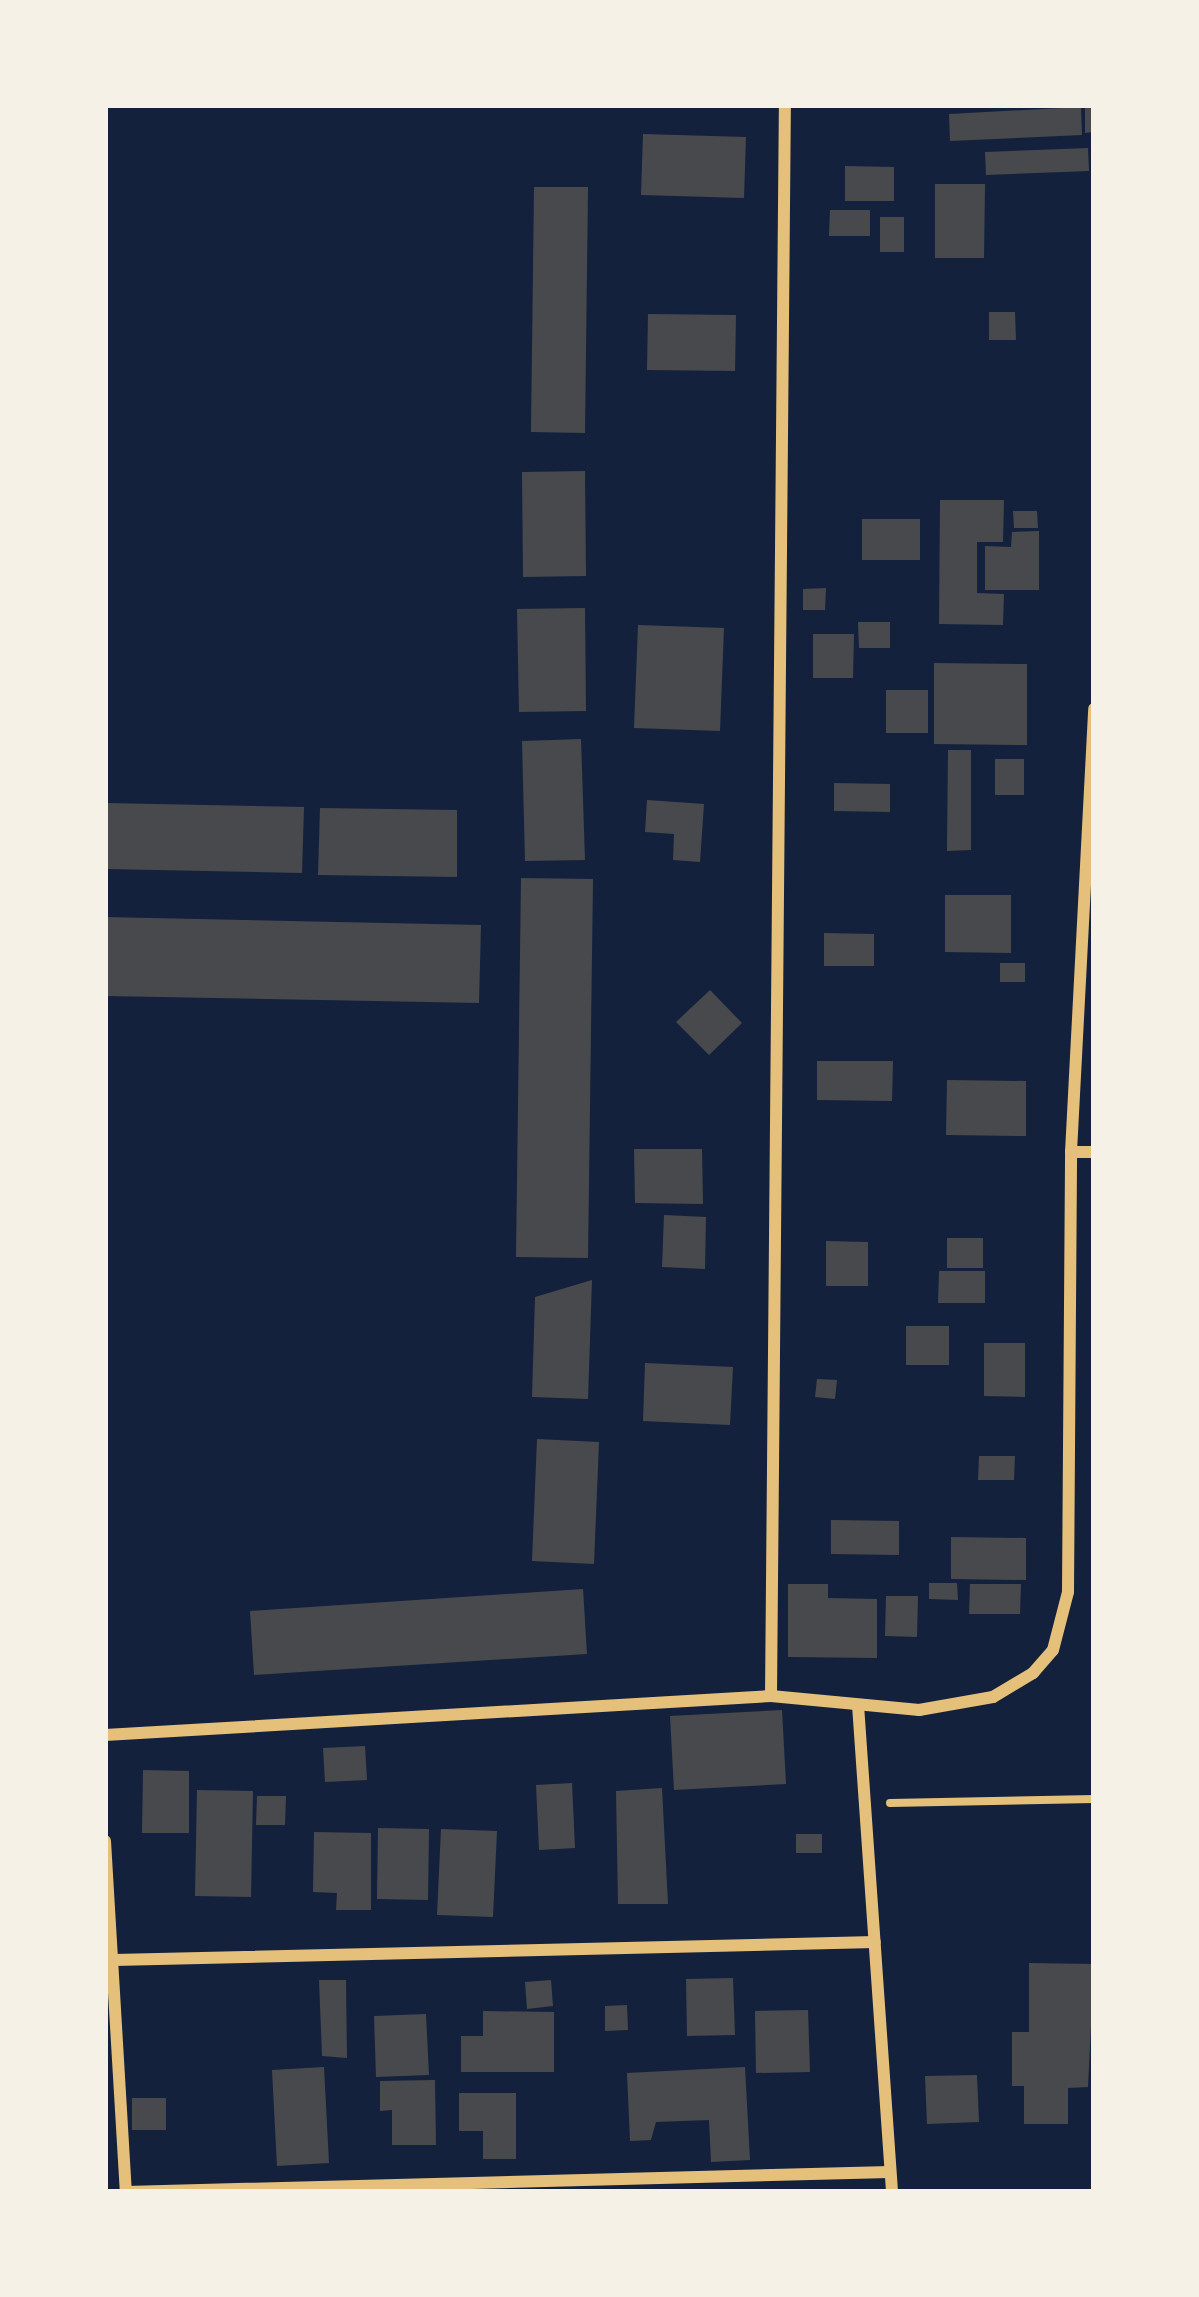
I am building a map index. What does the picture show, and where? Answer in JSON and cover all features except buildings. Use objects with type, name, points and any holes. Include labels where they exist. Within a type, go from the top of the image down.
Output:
[{"type":"street","points":[[771,1696],[785,105]]},
{"type":"street","points":[[105,1735],[771,1696],[857,1705],[964,1706],[1010,1689],[1053,1650],[1068,1592],[1071,1152],[1094,709]]},
{"type":"street","points":[[1071,1152],[1094,1152]]},
{"type":"street","points":[[857,1705],[892,2192]]},
{"type":"street","points":[[105,1840],[126,2192],[890,2173]]},
{"type":"street","points":[[114,1960],[875,1942]]},
{"type":"path","points":[[865,1803],[1094,1799]]}]
